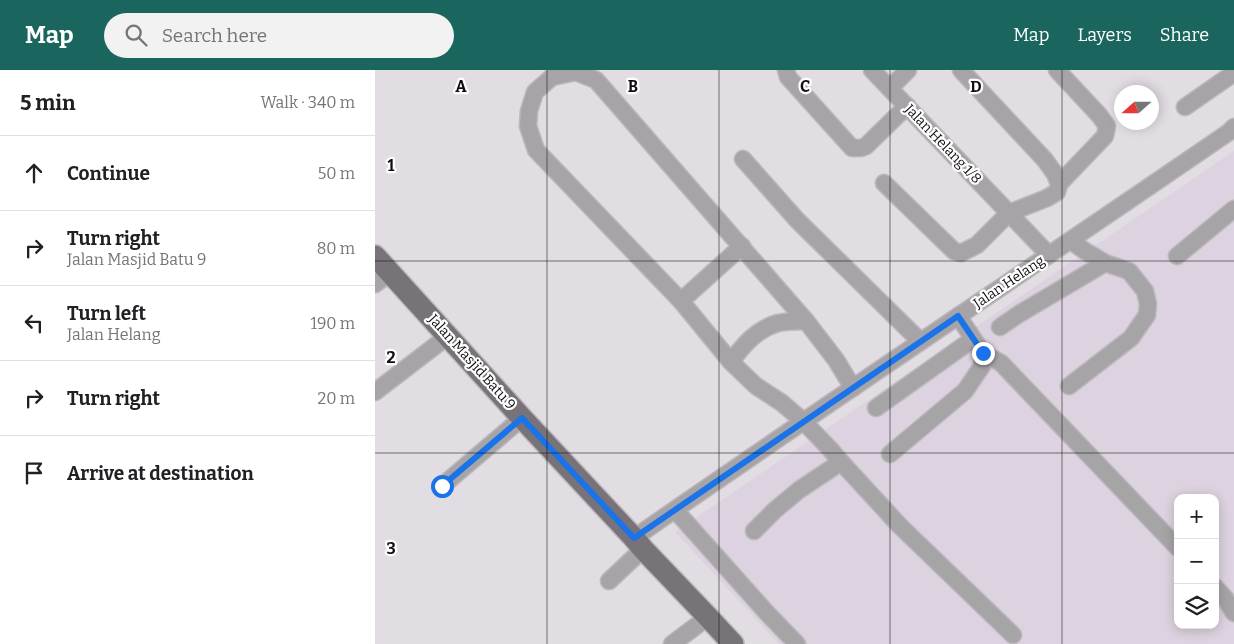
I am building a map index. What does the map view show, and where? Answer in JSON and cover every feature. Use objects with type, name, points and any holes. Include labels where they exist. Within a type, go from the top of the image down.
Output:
[{"type":"main road","name":"Jalan Masjid Batu 9","points":[[375,256],[381,280],[522,418],[733,644]]},
{"type":"street","points":[[785,70],[788,77],[852,148],[866,146],[907,106]]},
{"type":"street","name":"Jalan Helang 1/8","points":[[873,70],[1049,255]]},
{"type":"street","points":[[890,88],[908,70]]},
{"type":"street","points":[[961,70],[1045,160],[1055,174],[1059,184]]},
{"type":"street","points":[[884,183],[954,251],[961,252],[977,245],[1011,215],[1057,192],[1059,184],[1105,136],[1107,126],[1099,115],[1057,70]]},
{"type":"street","points":[[853,388],[836,360],[806,321],[596,80],[576,72],[552,77],[535,92],[529,111],[529,126],[536,150],[681,301],[731,362],[756,386],[782,403],[803,421],[831,449],[900,526],[1013,635]]},
{"type":"street","points":[[1185,107],[1234,73]]},
{"type":"street","name":"Jalan Helang","points":[[609,581],[638,544],[675,510],[920,341],[1232,132]]},
{"type":"street","points":[[743,160],[797,220],[920,341]]},
{"type":"street","points":[[1177,256],[1234,209]]},
{"type":"street","points":[[1069,386],[1131,338],[1147,315],[1148,304],[1145,291],[1129,271],[1105,263],[1071,240]]},
{"type":"street","points":[[681,301],[742,246]]},
{"type":"street","points":[[1000,327],[1105,263]]},
{"type":"street","points":[[958,316],[983,353],[1001,363],[1174,544]]},
{"type":"street","points":[[731,362],[742,347],[759,332],[777,324],[806,321]]},
{"type":"street","points":[[375,392],[443,339]]},
{"type":"street","points":[[877,408],[973,339]]},
{"type":"street","points":[[889,454],[965,391],[982,366],[983,353]]},
{"type":"street","points":[[442,486],[522,418]]},
{"type":"street","points":[[754,531],[799,490],[841,462]]},
{"type":"street","points":[[675,510],[797,644]]},
{"type":"street","points":[[1219,591],[1234,613]]},
{"type":"street","points":[[672,644],[708,617]]},
{"type":"shaded area","points":[[1234,151],[1234,644],[779,644],[675,532]]},
{"type":"route","points":[[442,486],[522,418],[634,538],[958,316],[983,353]]}]
